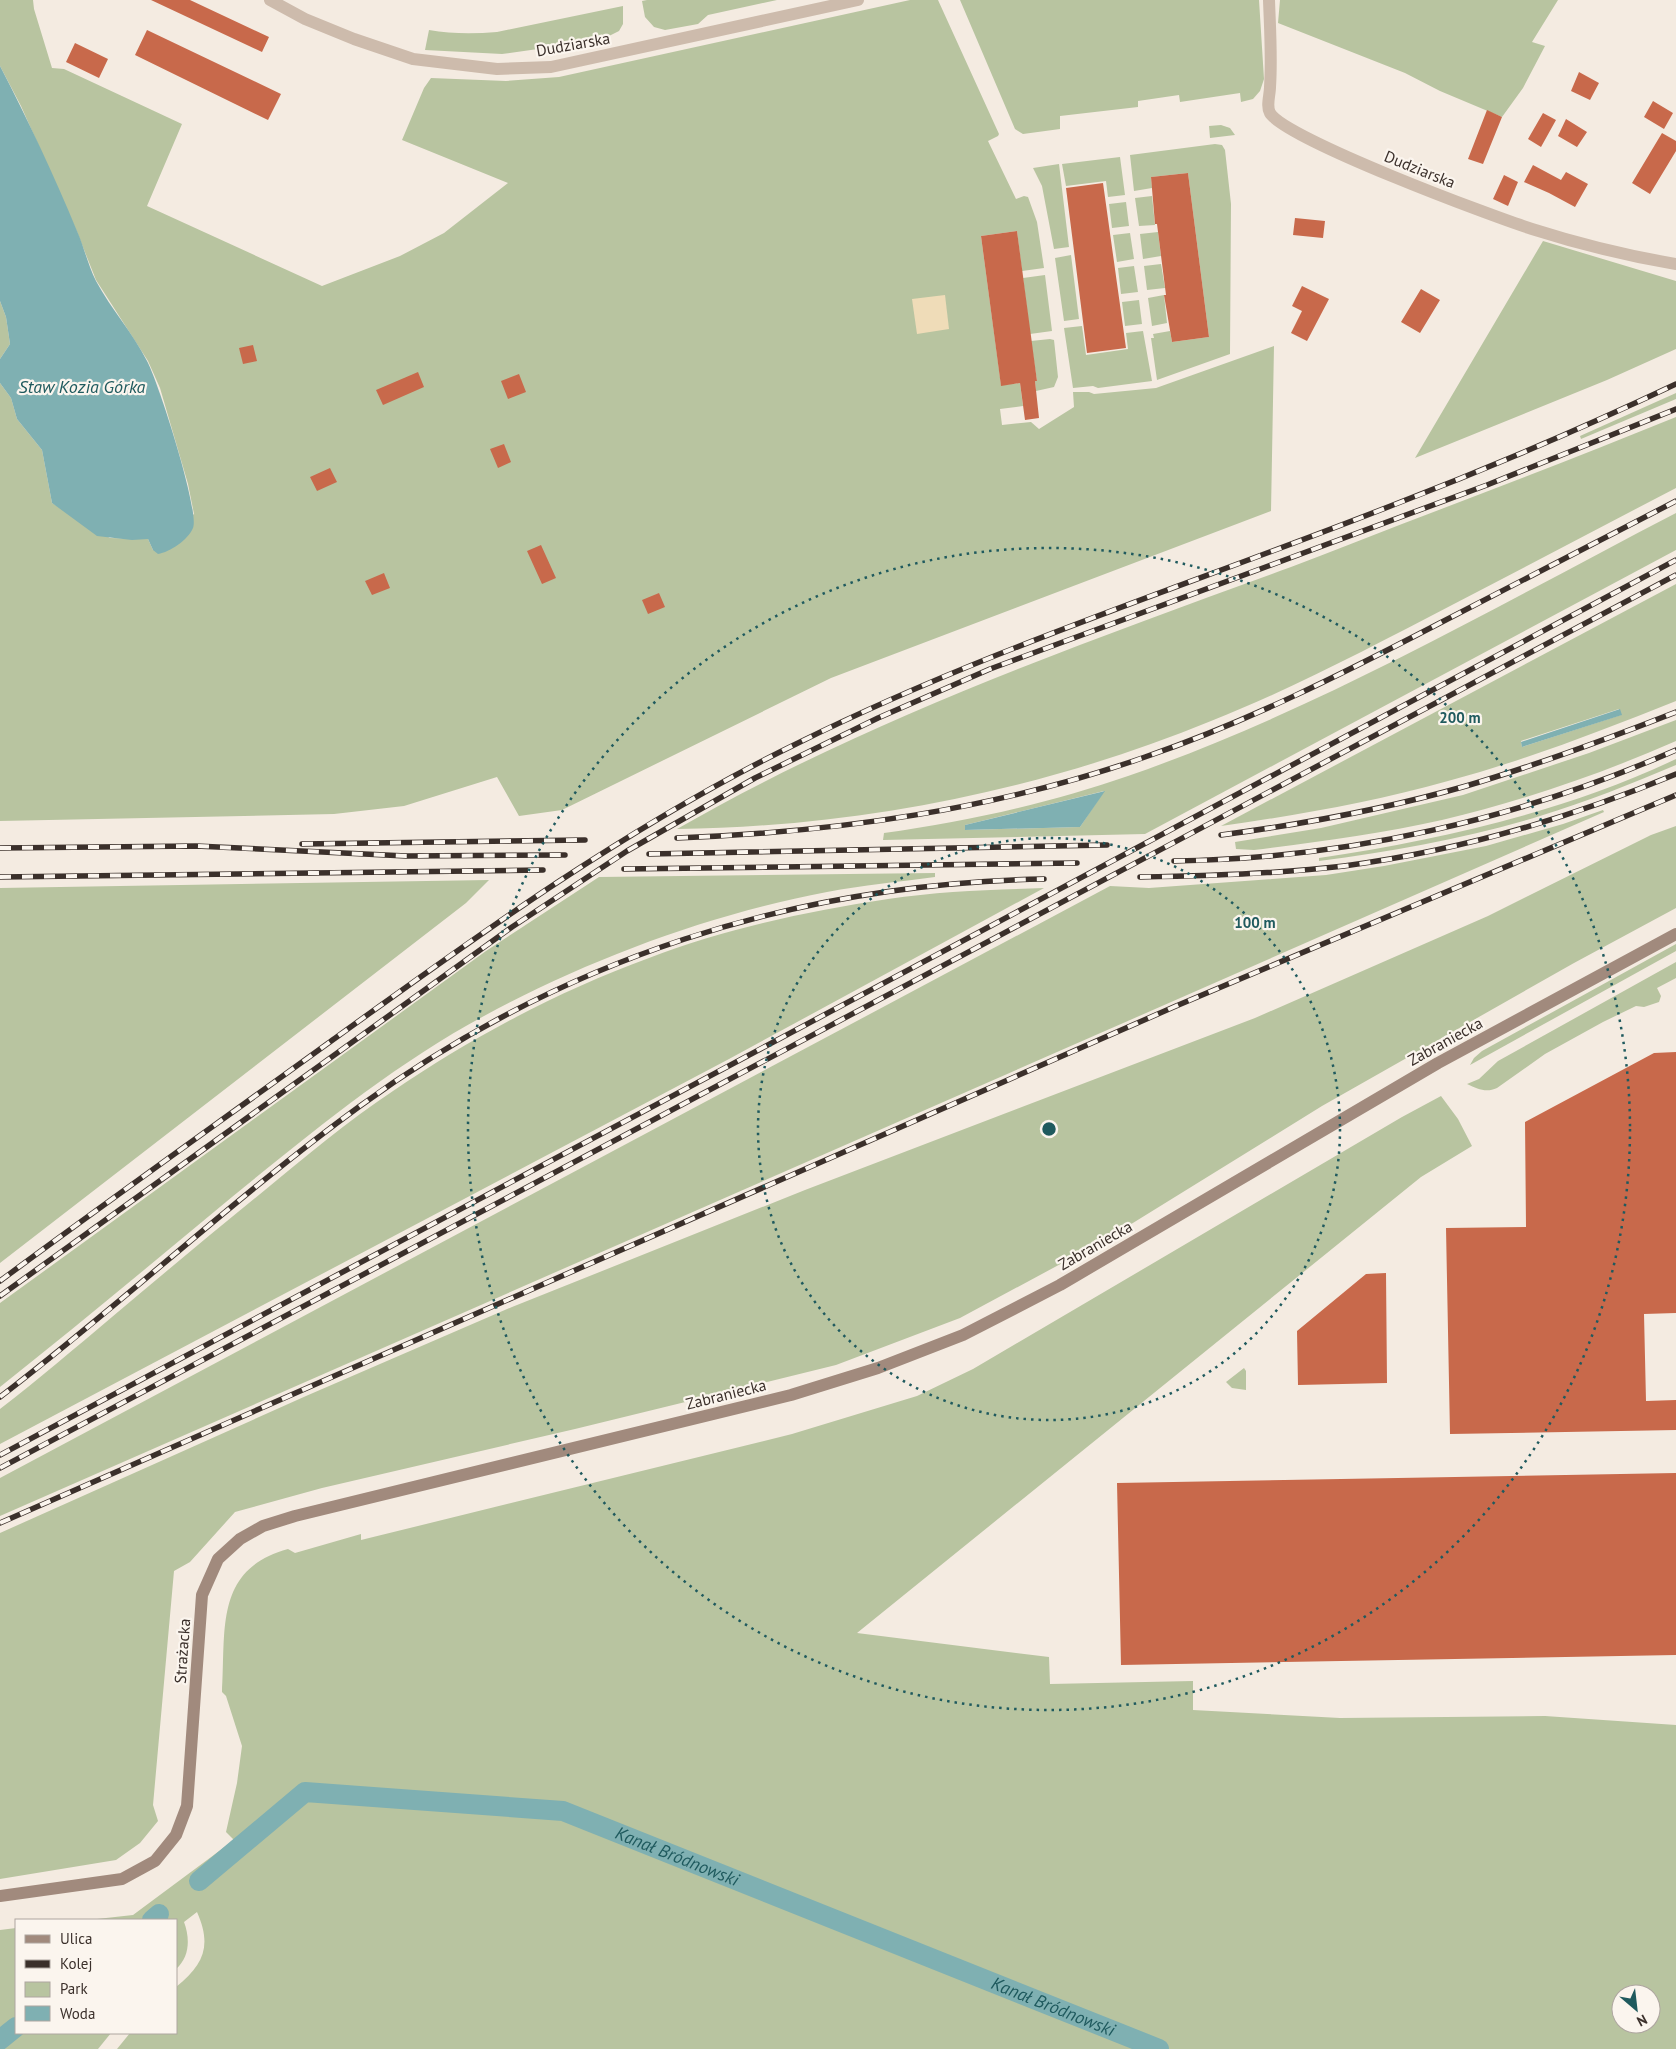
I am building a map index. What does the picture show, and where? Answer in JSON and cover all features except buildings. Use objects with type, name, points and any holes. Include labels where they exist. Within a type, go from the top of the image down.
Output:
[{"type":"main road","name":"Zabraniecka","points":[[484,1470],[791,1395],[878,1368],[963,1335],[1060,1285],[1438,1063],[1676,934]]},
{"type":"main road","name":"Strażacka","points":[[0,1896],[122,1879],[155,1861],[176,1835],[187,1806],[202,1595],[218,1559],[240,1539],[263,1526],[295,1516],[484,1470]]},
{"type":"street","name":"Dudziarska","points":[[270,0],[305,19],[354,39],[414,59],[497,69],[551,67],[858,0]]},
{"type":"street","name":"Dudziarska","points":[[1269,0],[1270,86],[1268,109],[1281,124],[1300,136],[1378,170],[1532,229],[1644,259],[1676,264]]},
{"type":"green space","points":[[0,0],[33,0],[52,68],[64,69],[182,124],[147,206],[322,286],[400,256],[444,233],[508,183],[402,140],[424,88],[431,78],[506,81],[559,77],[910,0],[938,0],[999,134],[988,141],[1016,199],[1024,196],[1028,197],[1037,222],[1044,268],[1022,271],[1017,231],[981,236],[1001,385],[1020,383],[1023,406],[1000,409],[1002,425],[1031,422],[1039,429],[1074,407],[1073,392],[1089,392],[1094,394],[1156,388],[1274,346],[1271,511],[831,678],[562,810],[519,816],[497,777],[404,806],[334,814],[0,821],[0,383],[11,398],[17,419],[42,450],[52,503],[110,538],[148,539],[153,550],[194,514],[188,484],[160,388],[148,361],[96,280],[77,232],[21,106],[0,66]]},
{"type":"green space","points":[[777,0],[708,15],[698,24],[665,30],[654,27],[645,17],[642,1]]},
{"type":"green space","points":[[960,0],[1259,0],[1264,79],[1260,91],[1253,99],[1241,102],[1240,93],[1180,102],[1179,95],[1138,101],[1138,107],[1060,116],[1060,129],[1023,134],[1015,129]]},
{"type":"green space","points":[[1280,0],[1558,0],[1532,42],[1545,46],[1523,88],[1502,117],[1440,91],[1405,73],[1278,23]]},
{"type":"green space","points":[[623,6],[623,24],[619,31],[609,36],[566,45],[502,54],[425,50],[429,30],[463,33],[497,32]]},
{"type":"green space","points":[[1221,125],[1230,128],[1235,135],[1210,138],[1209,126]]},
{"type":"green space","points":[[1215,144],[1222,145],[1225,150],[1231,204],[1230,354],[1157,380],[1151,338],[1154,338],[1153,334],[1170,331],[1172,342],[1209,337],[1188,173],[1151,177],[1152,188],[1134,191],[1130,155]]},
{"type":"green space","points":[[1120,157],[1125,195],[1108,197],[1106,181],[1066,186],[1062,164]]},
{"type":"green space","points":[[1059,164],[1069,247],[1054,249],[1042,186],[1033,168]]},
{"type":"green space","points":[[1152,196],[1155,225],[1139,226],[1135,198]]},
{"type":"green space","points":[[1126,202],[1129,226],[1112,228],[1109,204]]},
{"type":"green space","points":[[1158,232],[1161,256],[1143,259],[1140,234]]},
{"type":"green space","points":[[1130,233],[1134,259],[1117,262],[1113,235]]},
{"type":"green space","points":[[1543,241],[1676,281],[1676,349],[1607,380],[1415,458]]},
{"type":"green space","points":[[1071,255],[1079,319],[1064,321],[1055,258]]},
{"type":"green space","points":[[1161,264],[1165,288],[1147,290],[1144,266]]},
{"type":"green space","points":[[1134,266],[1138,292],[1121,294],[1118,268]]},
{"type":"green space","points":[[1045,275],[1052,331],[1030,334],[1023,278]]},
{"type":"green space","points":[[1164,295],[1167,323],[1152,326],[1148,298]]},
{"type":"green space","points":[[1139,300],[1142,324],[1125,326],[1122,302]]},
{"type":"green space","points":[[0,301],[6,317],[10,344],[0,359]]},
{"type":"green space","points":[[1082,326],[1086,355],[1128,349],[1126,333],[1143,331],[1152,381],[1098,388],[1093,386],[1073,388],[1064,328]]},
{"type":"green space","points":[[1054,340],[1058,377],[1054,387],[1036,391],[1035,381],[1037,381],[1031,341]]},
{"type":"green space","points":[[1676,393],[1676,399],[1581,439],[1580,436]]},
{"type":"green space","points":[[1676,417],[1676,488],[1363,651],[1273,695],[1211,721],[1082,767],[1016,785],[949,800],[813,821],[745,827],[677,829],[750,789],[825,752],[901,717],[978,685],[1134,624],[1319,556]]},
{"type":"green space","points":[[1676,513],[1676,550],[1145,834],[883,840],[884,833],[976,817],[1069,795],[1199,750],[1269,720],[1406,655]],"holes":[[[1104,791],[1080,827],[965,830],[965,825]]]},
{"type":"green space","points":[[1676,584],[1676,701],[1535,754],[1448,781],[1335,807],[1221,826]],"holes":[[[1619,709],[1621,715],[1522,747],[1521,741]]]},
{"type":"green space","points":[[1676,720],[1676,741],[1619,765],[1502,804],[1442,820],[1372,834],[1254,850],[1236,849],[1235,842],[1321,828],[1463,795],[1589,753]]},
{"type":"green space","points":[[1676,759],[1676,765],[1625,786],[1574,805],[1513,824],[1431,843],[1319,861],[1319,858],[1456,833],[1501,822],[1590,794]]},
{"type":"green space","points":[[1603,810],[1604,812],[0,1516],[0,1478],[1110,886],[1149,888],[1326,875],[1486,846],[1563,824]]},
{"type":"green space","points":[[1676,826],[1676,908],[1574,963],[1322,1106],[1107,1239],[960,1318],[836,1365],[575,1429],[322,1488],[235,1512],[190,1562],[174,1571],[153,1805],[158,1821],[140,1843],[116,1860],[0,1879],[0,1533],[306,1396],[512,1307],[805,1190],[1255,1018],[1488,916],[1651,835]]},
{"type":"green space","points":[[935,873],[935,877],[868,885],[783,901],[695,926],[651,941],[565,976],[484,1016],[417,1056],[354,1100],[0,1387],[0,1303],[486,951],[599,877]]},
{"type":"green space","points":[[489,880],[466,903],[0,1263],[0,888]]},
{"type":"green space","points":[[1044,888],[729,1059],[0,1444],[0,1409],[360,1114],[423,1071],[485,1034],[549,1000],[615,971],[707,938],[767,922],[827,909],[907,896],[966,891]]},
{"type":"green space","points":[[1676,944],[1676,951],[1470,1065],[1474,1058],[1482,1051]]},
{"type":"green space","points":[[1676,962],[1676,978],[1657,988],[1661,996],[1659,1002],[1644,1007],[1636,1006],[1603,1022],[1545,1054],[1497,1088],[1478,1089],[1467,1084],[1479,1079],[1498,1061]]},
{"type":"green space","points":[[1441,1096],[1458,1119],[1472,1146],[1421,1177],[857,1633],[1049,1657],[1050,1684],[1193,1681],[1193,1710],[1340,1718],[1545,1716],[1676,1725],[1676,2049],[117,2049],[129,2034],[178,2034],[178,1985],[186,1979],[203,1954],[204,1935],[197,1912],[184,1922],[188,1947],[184,1959],[178,1967],[178,1919],[97,1919],[133,1915],[234,1840],[226,1832],[237,1783],[242,1746],[226,1696],[222,1692],[225,1625],[229,1605],[236,1587],[247,1571],[264,1558],[288,1549],[295,1553],[361,1534],[361,1540],[792,1434],[917,1396],[973,1369],[1402,1117]]},
{"type":"green space","points":[[1244,1368],[1246,1371],[1246,1390],[1232,1388],[1226,1382]]},
{"type":"green space","points":[[15,1928],[15,2034],[110,2034],[98,2049],[0,2049],[0,1930]]},
{"type":"sand","points":[[945,295],[949,329],[917,334],[912,299]]},
{"type":"water","name":"Staw Kozia Górka","points":[[0,66],[31,127],[59,189],[96,281],[147,361],[168,418],[190,498],[193,528],[178,545],[163,553],[158,554],[153,550],[148,539],[132,540],[97,536],[52,503],[42,450],[17,419],[11,398],[0,383],[0,359],[10,344],[6,317],[0,301]]},
{"type":"water","points":[[1620,709],[1622,715],[1522,747],[1521,742]]},
{"type":"water","points":[[1105,791],[1080,827],[965,830],[965,825]]},
{"type":"waterway","name":"Kanał Bródnowski","points":[[199,1881],[305,1792],[563,1811],[1159,2049]]},
{"type":"waterway","name":"Kanał Bródnowski","points":[[153,1919],[159,1914]]},
{"type":"waterway","name":"Kanał Bródnowski","points":[[0,2040],[15,2028]]},
{"type":"railway","points":[[0,1281],[497,923],[614,846],[734,776],[869,709],[943,677],[1092,618],[1429,491],[1571,432],[1676,384]]},
{"type":"railway","points":[[0,1296],[512,927],[627,851],[755,778],[878,718],[990,669],[1487,485],[1676,409]]},
{"type":"railway","points":[[677,838],[796,830],[856,824],[914,815],[1031,791],[1145,757],[1257,713],[1330,679],[1676,501]]},
{"type":"railway","points":[[0,1455],[1676,560]]},
{"type":"railway","points":[[0,1468],[1676,575]]},
{"type":"railway","points":[[1221,835],[1345,815],[1406,802],[1466,786],[1598,742],[1676,712]]},
{"type":"railway","points":[[1174,861],[1303,853],[1431,831],[1494,815],[1556,796],[1676,750]]},
{"type":"railway","points":[[1140,877],[1293,871],[1387,860],[1472,842],[1513,831],[1596,805],[1676,774]]},
{"type":"railway","points":[[0,1523],[1176,1006],[1676,795]]},
{"type":"railway","points":[[302,844],[585,840]]},
{"type":"railway","points":[[649,854],[1107,845]]},
{"type":"railway","points":[[0,848],[196,846],[406,856],[565,855]]},
{"type":"railway","points":[[624,869],[1077,863]]},
{"type":"railway","points":[[0,877],[543,870]]},
{"type":"railway","points":[[0,1397],[91,1325],[268,1177],[360,1106],[437,1054],[517,1009],[599,971],[684,939],[771,914],[860,896],[951,884],[1044,879]]}]
